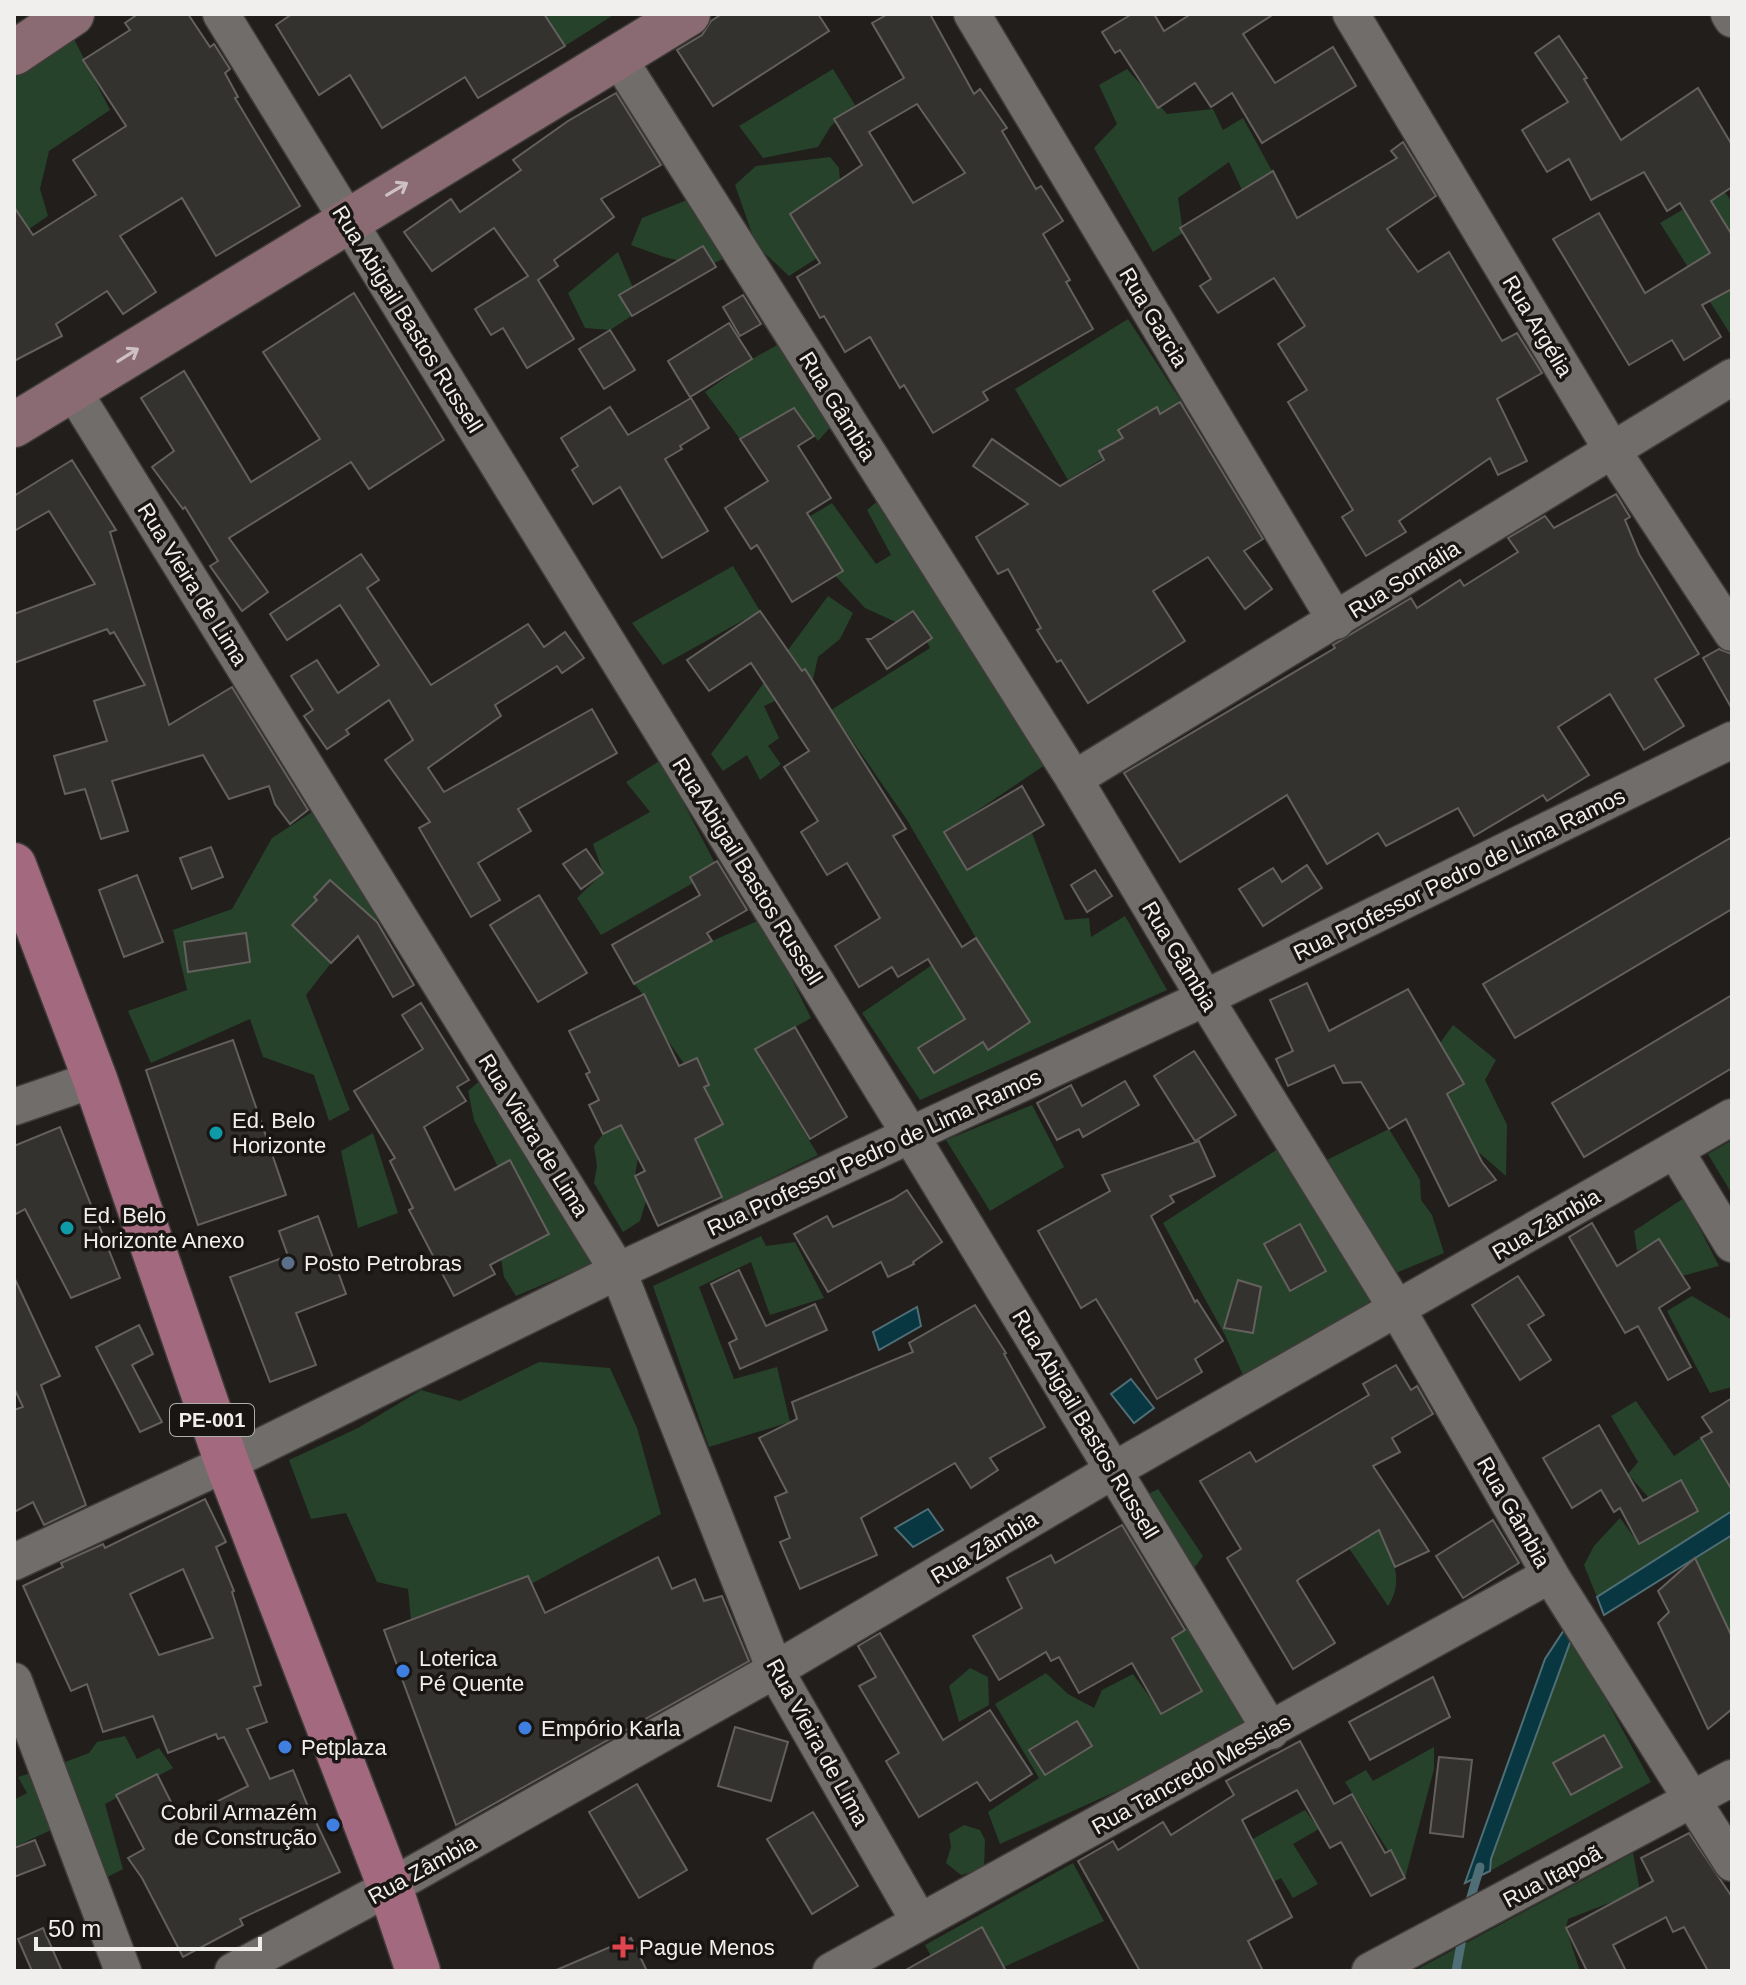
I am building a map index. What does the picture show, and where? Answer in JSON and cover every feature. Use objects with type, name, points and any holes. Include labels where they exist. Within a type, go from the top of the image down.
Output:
[{"type":"main road","points":[[14,53],[72,14]]},
{"type":"main road","points":[[14,425],[688,14]]},
{"type":"main road","name":"PE-001","points":[[14,865],[95,1079],[227,1463],[390,1887],[418,1971]]},
{"type":"street","name":"Rua Abigail Bastos Russell","points":[[221,14],[911,1136],[1271,1731]]},
{"type":"street","name":"Rua Garcia","points":[[972,14],[1336,621]]},
{"type":"street","name":"Rua Argélia","points":[[1351,14],[1612,450],[1732,633]]},
{"type":"street","points":[[1729,14],[1732,19]]},
{"type":"street","name":"Rua Gâmbia","points":[[617,56],[1074,779],[1397,1309],[1552,1578],[1732,1863]]},
{"type":"street","name":"Rua Somália","points":[[1074,779],[1732,377]]},
{"type":"street","name":"Rua Vieira de Lima","points":[[72,389],[618,1271],[775,1670],[919,1921]]},
{"type":"street","name":"Rua Professor Pedro de Lima Ramos","points":[[14,1562],[227,1463],[618,1271],[1205,998],[1732,740]]},
{"type":"street","points":[[14,1107],[95,1079]]},
{"type":"street","name":"Rua Zâmbia","points":[[233,1971],[390,1887],[775,1670],[1114,1470],[1732,1117]]},
{"type":"street","points":[[1675,1150],[1732,1244]]},
{"type":"street","name":"Rua Tancredo Messias","points":[[831,1971],[1552,1578]]},
{"type":"street","points":[[14,1681],[123,1971]]},
{"type":"street","name":"Rua Itapoã","points":[[1370,1971],[1732,1778]]},
{"type":"green space","points":[[544,14],[615,14],[565,46]]},
{"type":"green space","points":[[74,39],[110,110],[49,151],[40,189],[48,216],[26,231],[14,210],[14,78]]},
{"type":"green space","points":[[833,69],[855,105],[831,126],[818,147],[763,158],[739,126]]},
{"type":"green space","points":[[1127,69],[1167,114],[1213,109],[1223,130],[1243,118],[1277,180],[1242,190],[1229,162],[1178,198],[1183,233],[1153,252],[1094,148],[1117,124],[1099,85]]},
{"type":"green space","points":[[830,157],[839,168],[841,192],[809,213],[817,258],[789,276],[756,245],[735,185],[756,166]]},
{"type":"green space","points":[[1721,187],[1732,202],[1731,335],[1660,223]]},
{"type":"green space","points":[[687,200],[725,258],[706,267],[631,245],[642,218]]},
{"type":"green space","points":[[618,252],[642,309],[610,330],[585,328],[568,293]]},
{"type":"green space","points":[[1128,319],[1185,407],[1068,480],[1015,389]]},
{"type":"green space","points":[[784,341],[836,421],[818,441],[793,408],[740,439],[705,392]]},
{"type":"green space","points":[[880,499],[1048,763],[944,833],[967,870],[1032,833],[1065,920],[1089,918],[1091,937],[1125,916],[1167,990],[920,1100],[862,1013],[932,965],[988,1049],[1030,1022],[976,938],[907,820],[831,710],[930,648],[913,611],[898,623],[865,608],[820,559],[766,543],[832,503],[876,564],[891,555],[867,510]]},
{"type":"green space","points":[[733,566],[760,611],[663,665],[632,623]]},
{"type":"green space","points":[[828,596],[853,613],[840,639],[818,657],[812,684],[764,706],[779,738],[768,746],[781,764],[760,780],[747,755],[723,771],[711,754]]},
{"type":"green space","points":[[661,760],[718,869],[601,935],[577,898],[603,873],[593,844],[650,812],[626,782]]},
{"type":"green space","points":[[312,812],[378,919],[331,963],[306,995],[350,1110],[329,1121],[314,1075],[263,1057],[250,1019],[151,1063],[128,1011],[187,990],[173,930],[232,909],[272,838]]},
{"type":"green space","points":[[762,919],[811,1018],[755,1050],[818,1155],[722,1202],[696,1140],[723,1124],[634,984],[712,941]]},
{"type":"green space","points":[[1453,1025],[1496,1060],[1485,1080],[1507,1125],[1506,1176],[1476,1150],[1481,1162],[1450,1100],[1444,1098],[1464,1084],[1440,1043]]},
{"type":"green space","points":[[483,1078],[596,1262],[516,1296],[504,1277],[501,1259],[498,1167],[474,1120],[468,1091]]},
{"type":"green space","points":[[1032,1105],[1064,1167],[990,1211],[946,1140]]},
{"type":"green space","points":[[621,1125],[638,1157],[635,1176],[646,1201],[640,1221],[623,1232],[594,1183],[597,1166],[594,1146],[603,1134]]},
{"type":"green space","points":[[1389,1129],[1420,1180],[1421,1200],[1432,1215],[1444,1253],[1396,1273],[1323,1162]]},
{"type":"green space","points":[[373,1133],[398,1213],[358,1228],[341,1151]]},
{"type":"green space","points":[[1732,1140],[1732,1194],[1708,1154]]},
{"type":"green space","points":[[1281,1147],[1377,1304],[1243,1375],[1225,1335],[1163,1223]]},
{"type":"green space","points":[[1684,1198],[1719,1266],[1682,1276],[1659,1240],[1637,1251],[1634,1231]]},
{"type":"green space","points":[[761,1236],[766,1246],[795,1242],[824,1298],[770,1315],[751,1262],[699,1287],[734,1379],[777,1367],[790,1422],[709,1447],[653,1286]]},
{"type":"green space","points":[[1692,1296],[1732,1320],[1732,1387],[1710,1393],[1667,1311]]},
{"type":"green space","points":[[539,1362],[610,1368],[637,1428],[661,1514],[531,1584],[527,1576],[411,1620],[408,1589],[377,1582],[346,1513],[311,1519],[289,1460],[358,1428],[421,1390],[460,1401]]},
{"type":"green space","points":[[1636,1401],[1674,1456],[1701,1438],[1732,1462],[1732,1511],[1597,1597],[1584,1565],[1594,1546],[1620,1518],[1639,1544],[1698,1511],[1681,1480],[1649,1498],[1628,1474],[1638,1462],[1611,1416]]},
{"type":"green space","points":[[1158,1489],[1203,1556],[1192,1571],[1139,1499]]},
{"type":"green space","points":[[1322,1508],[1377,1524],[1396,1575],[1396,1585],[1388,1606]]},
{"type":"green space","points":[[1732,1535],[1732,1637],[1695,1558]]},
{"type":"green space","points":[[1197,1620],[1250,1721],[1234,1738],[1000,1844],[988,1812],[1039,1778],[995,1704],[1046,1673],[1068,1694],[1094,1708],[1102,1690],[1133,1674],[1162,1714],[1202,1691],[1172,1638]]},
{"type":"green space","points":[[1572,1637],[1651,1782],[1490,1871],[1490,1859]]},
{"type":"green space","points":[[970,1668],[988,1677],[989,1705],[959,1722],[949,1686]]},
{"type":"green space","points":[[125,1736],[137,1759],[159,1748],[173,1768],[105,1804],[123,1869],[100,1881],[65,1762],[89,1753],[97,1742]]},
{"type":"green space","points":[[1434,1747],[1434,1769],[1405,1878],[1345,1782],[1366,1770],[1373,1781]]},
{"type":"green space","points":[[38,1771],[60,1826],[14,1847],[14,1800],[27,1793],[18,1777]]},
{"type":"green space","points":[[1305,1810],[1319,1829],[1293,1844],[1318,1884],[1293,1898],[1281,1878],[1273,1882],[1251,1840]]},
{"type":"green space","points":[[964,1825],[980,1830],[985,1840],[984,1869],[961,1875],[946,1863],[951,1847],[949,1834]]},
{"type":"green space","points":[[1633,1853],[1640,1891],[1568,1919],[1566,1928],[1580,1971],[1414,1971]]},
{"type":"green space","points":[[1073,1863],[1104,1921],[1004,1967],[981,1928],[931,1956],[925,1945]]},
{"type":"water","points":[[917,1307],[921,1326],[879,1350],[873,1332]]},
{"type":"water","points":[[1131,1379],[1154,1408],[1134,1423],[1111,1394]]},
{"type":"water","points":[[928,1509],[943,1530],[913,1547],[895,1528]]},
{"type":"water","points":[[1732,1511],[1732,1535],[1604,1615],[1597,1597]]},
{"type":"water","points":[[1566,1627],[1572,1637],[1491,1859],[1490,1871],[1465,1883],[1545,1659]]},
{"type":"building","points":[[138,14],[188,14],[210,47],[214,44],[230,69],[225,73],[238,97],[235,98],[300,206],[216,256],[182,198],[120,236],[156,292],[123,314],[107,291],[56,324],[62,336],[14,361],[14,207],[33,235],[96,195],[73,160],[126,126],[83,60],[130,30],[125,23]]},
{"type":"building","points":[[292,14],[544,14],[565,46],[478,98],[465,77],[382,128],[350,75],[319,95],[276,25]]},
{"type":"building","points":[[722,14],[818,14],[829,31],[713,106],[677,50],[702,35],[711,21]]},
{"type":"building","points":[[888,14],[930,14],[974,94],[980,89],[1007,128],[1002,131],[1036,189],[1041,186],[1063,221],[1043,234],[1070,280],[1066,282],[1093,329],[983,392],[988,400],[933,433],[904,385],[900,388],[870,337],[845,352],[824,316],[820,318],[797,277],[820,263],[790,214],[862,165],[834,119],[904,78],[872,23]],"holes":[[[917,104],[965,173],[913,203],[869,132]]]},
{"type":"building","points":[[1132,14],[1154,14],[1164,31],[1191,14],[1274,14],[1243,34],[1275,83],[1333,47],[1356,86],[1262,143],[1232,93],[1211,107],[1195,83],[1158,108],[1120,50],[1115,53],[1102,32]]},
{"type":"building","points":[[1559,36],[1587,78],[1584,79],[1621,140],[1698,88],[1732,145],[1732,187],[1711,201],[1732,235],[1732,289],[1702,305],[1721,337],[1684,360],[1672,340],[1629,365],[1553,239],[1599,213],[1645,293],[1710,253],[1680,203],[1667,211],[1644,172],[1591,200],[1569,159],[1547,172],[1522,130],[1568,102],[1535,53]]},
{"type":"building","points":[[616,93],[661,165],[601,199],[614,217],[554,260],[558,266],[538,280],[574,339],[527,368],[503,328],[491,335],[475,309],[528,276],[494,228],[432,271],[404,232],[451,199],[460,212],[521,170],[513,160],[568,121]]},
{"type":"building","points":[[1403,142],[1436,196],[1387,229],[1418,272],[1449,252],[1502,341],[1517,333],[1542,373],[1497,399],[1527,461],[1498,475],[1490,458],[1399,521],[1406,532],[1366,556],[1342,517],[1353,510],[1288,402],[1307,390],[1278,344],[1305,326],[1274,278],[1218,313],[1200,286],[1211,279],[1180,228],[1273,171],[1297,218],[1397,158],[1391,151]]},
{"type":"building","points":[[703,246],[716,267],[632,316],[619,295]]},
{"type":"building","points":[[354,293],[444,440],[369,489],[351,462],[229,538],[268,592],[242,611],[210,566],[218,561],[185,507],[183,509],[152,467],[174,451],[141,398],[184,371],[251,482],[320,439],[263,352]]},
{"type":"building","points":[[743,295],[761,324],[740,336],[723,307]]},
{"type":"building","points":[[729,323],[752,359],[690,397],[668,361]]},
{"type":"building","points":[[610,330],[635,370],[604,389],[579,349]]},
{"type":"building","points":[[691,398],[709,428],[665,459],[708,531],[662,558],[620,487],[593,504],[572,470],[578,466],[561,438],[610,407],[628,435]]},
{"type":"building","points":[[1180,402],[1263,539],[1244,551],[1272,589],[1245,609],[1208,557],[1153,591],[1185,641],[1088,703],[1061,660],[1057,662],[1037,630],[1041,628],[1008,569],[998,574],[976,537],[1028,504],[973,466],[992,439],[1060,486],[1104,460],[1099,451],[1123,438],[1118,430],[1157,407],[1160,414]]},
{"type":"building","points":[[794,408],[814,436],[798,446],[831,498],[807,513],[843,571],[792,602],[757,545],[751,549],[725,508],[768,481],[740,439]]},
{"type":"building","points":[[72,460],[116,530],[110,532],[169,725],[232,687],[308,810],[290,824],[275,804],[269,786],[229,799],[203,755],[112,781],[128,831],[101,839],[85,789],[65,794],[54,756],[107,741],[94,701],[145,685],[114,632],[110,634],[107,629],[14,663],[14,614],[95,584],[49,511],[14,531],[14,496]]},
{"type":"building","points":[[1616,494],[1630,517],[1625,520],[1639,554],[1699,654],[1655,679],[1684,726],[1644,750],[1610,694],[1558,727],[1589,775],[1547,801],[1543,795],[1474,836],[1458,808],[1386,846],[1378,833],[1327,864],[1287,795],[1180,862],[1124,773],[1335,648],[1333,645],[1411,598],[1417,608],[1460,580],[1464,586],[1518,552],[1508,538],[1545,516],[1554,528]]},
{"type":"building","points":[[361,554],[379,580],[367,588],[431,685],[528,624],[544,647],[565,632],[584,658],[562,673],[557,666],[495,705],[501,716],[428,768],[444,792],[592,709],[617,753],[518,809],[531,831],[478,863],[500,900],[471,917],[419,828],[430,822],[385,760],[413,740],[389,700],[346,730],[349,734],[327,749],[304,716],[313,710],[291,676],[317,660],[338,693],[379,665],[340,605],[287,640],[270,614]]},
{"type":"building","points":[[760,611],[802,671],[805,669],[906,829],[893,836],[962,947],[976,938],[1030,1022],[988,1050],[983,1042],[934,1073],[918,1048],[965,1019],[928,959],[898,977],[892,967],[859,987],[835,946],[880,918],[847,863],[827,875],[801,832],[818,821],[784,767],[809,751],[751,663],[709,691],[687,660]]},
{"type":"building","points":[[913,611],[932,638],[887,669],[867,639]]},
{"type":"building","points":[[1719,649],[1732,654],[1732,709],[1703,658]]},
{"type":"building","points":[[1022,786],[1044,825],[967,870],[944,832]]},
{"type":"building","points":[[1732,837],[1732,909],[1515,1038],[1483,984]]},
{"type":"building","points":[[211,847],[223,877],[192,889],[180,858]]},
{"type":"building","points":[[586,849],[603,873],[581,889],[563,864]]},
{"type":"building","points":[[717,861],[747,910],[707,933],[712,941],[634,984],[612,945],[700,895],[690,877]]},
{"type":"building","points":[[1307,865],[1322,888],[1263,926],[1239,889],[1273,868],[1282,882]]},
{"type":"building","points":[[1095,870],[1112,896],[1087,912],[1071,885]]},
{"type":"building","points":[[137,875],[163,942],[124,957],[99,890]]},
{"type":"building","points":[[330,880],[377,922],[414,985],[393,997],[358,936],[331,963],[292,925],[317,900],[314,897]]},
{"type":"building","points":[[539,895],[587,973],[538,1002],[490,925]]},
{"type":"building","points":[[246,933],[250,962],[188,972],[184,942]]},
{"type":"building","points":[[1307,983],[1329,1031],[1408,989],[1464,1084],[1447,1094],[1482,1162],[1496,1180],[1449,1206],[1406,1119],[1389,1129],[1361,1082],[1343,1083],[1334,1065],[1288,1086],[1276,1059],[1293,1051],[1270,1000]]},
{"type":"building","points":[[644,994],[679,1066],[697,1058],[709,1085],[704,1087],[723,1124],[695,1139],[722,1197],[658,1226],[635,1176],[645,1171],[621,1125],[603,1134],[589,1105],[599,1100],[586,1074],[590,1072],[569,1031]]},
{"type":"building","points":[[1732,995],[1732,1068],[1584,1157],[1552,1103]]},
{"type":"building","points":[[421,1003],[469,1080],[457,1087],[466,1101],[424,1127],[455,1190],[510,1160],[549,1234],[490,1265],[495,1274],[454,1296],[409,1210],[413,1208],[390,1161],[395,1158],[354,1091],[423,1049],[402,1015]]},
{"type":"building","points":[[795,1027],[847,1117],[810,1139],[755,1049]]},
{"type":"building","name":"Ed. Belo Horizonte","points":[[233,1040],[286,1195],[198,1225],[146,1070]]},
{"type":"building","points":[[1194,1051],[1236,1115],[1195,1141],[1154,1076]]},
{"type":"building","points":[[1125,1081],[1139,1105],[1083,1137],[1079,1129],[1057,1140],[1037,1103],[1071,1085],[1082,1106]]},
{"type":"building","name":"Ed. Belo Horizonte Anexo","points":[[60,1127],[120,1278],[71,1298],[25,1209],[14,1215],[14,1146]]},
{"type":"building","points":[[1199,1141],[1215,1176],[1170,1196],[1174,1202],[1151,1216],[1195,1302],[1197,1300],[1223,1341],[1195,1359],[1202,1372],[1157,1399],[1096,1299],[1081,1308],[1038,1231],[1110,1191],[1102,1175]]},
{"type":"building","points":[[907,1190],[942,1242],[914,1264],[888,1277],[881,1262],[828,1292],[794,1234],[827,1216],[833,1227]]},
{"type":"building","points":[[318,1216],[346,1294],[296,1313],[316,1365],[270,1382],[230,1277],[288,1256],[279,1231]]},
{"type":"building","points":[[1592,1223],[1617,1266],[1659,1239],[1690,1288],[1659,1308],[1691,1367],[1668,1380],[1638,1326],[1625,1333],[1569,1237]]},
{"type":"building","points":[[1300,1224],[1326,1271],[1290,1291],[1264,1244]]},
{"type":"building","points":[[739,1270],[766,1326],[815,1304],[827,1330],[740,1369],[729,1343],[737,1339],[711,1284]]},
{"type":"building","points":[[1518,1276],[1544,1315],[1528,1325],[1551,1360],[1520,1380],[1472,1305]]},
{"type":"building","points":[[14,1277],[60,1376],[41,1385],[86,1505],[44,1525],[33,1502],[14,1512],[14,1410],[23,1407],[14,1388]]},
{"type":"building","points":[[1238,1280],[1261,1287],[1253,1333],[1224,1328]]},
{"type":"building","points":[[975,1305],[1006,1353],[1045,1427],[990,1458],[998,1470],[971,1488],[955,1463],[861,1518],[877,1555],[800,1589],[780,1542],[790,1538],[775,1497],[787,1492],[759,1438],[797,1419],[792,1402],[913,1352],[909,1343]]},
{"type":"building","points":[[139,1325],[153,1354],[132,1365],[162,1422],[140,1432],[96,1347]]},
{"type":"building","points":[[1396,1365],[1411,1390],[1417,1386],[1433,1414],[1392,1438],[1400,1452],[1373,1466],[1429,1551],[1395,1567],[1379,1530],[1299,1579],[1297,1581],[1335,1643],[1293,1669],[1227,1558],[1241,1549],[1200,1481],[1250,1452],[1256,1462],[1369,1395],[1363,1384]]},
{"type":"building","points":[[1732,1398],[1732,1490],[1701,1438],[1712,1432],[1702,1417]]},
{"type":"building","points":[[1599,1425],[1643,1501],[1681,1480],[1698,1511],[1639,1544],[1620,1508],[1614,1512],[1601,1490],[1572,1508],[1543,1458]]},
{"type":"building","points":[[205,1499],[226,1542],[216,1547],[234,1591],[261,1685],[254,1687],[267,1722],[247,1729],[270,1779],[293,1770],[340,1872],[240,1919],[243,1925],[183,1957],[142,1878],[128,1858],[144,1849],[116,1795],[157,1774],[180,1820],[248,1786],[224,1737],[218,1739],[216,1734],[168,1753],[153,1716],[103,1732],[87,1684],[71,1691],[23,1586],[63,1567],[61,1563],[103,1544],[105,1548]],"holes":[[[183,1569],[213,1638],[159,1655],[130,1594]]]},
{"type":"building","points":[[1493,1520],[1519,1563],[1463,1598],[1436,1556]]},
{"type":"building","points":[[1122,1525],[1185,1630],[1172,1638],[1202,1691],[1161,1714],[1132,1663],[1079,1693],[1059,1657],[1051,1661],[1046,1652],[999,1680],[973,1636],[1022,1608],[1007,1578],[1051,1555],[1055,1563]]},
{"type":"building","name":"Empório Karla","points":[[658,1557],[672,1589],[695,1579],[704,1601],[722,1596],[749,1661],[456,1825],[384,1630],[528,1576],[545,1613]]},
{"type":"building","points":[[1695,1558],[1732,1637],[1732,1709],[1708,1729],[1658,1623],[1669,1612],[1658,1591]]},
{"type":"building","points":[[880,1633],[943,1740],[990,1710],[1032,1774],[990,1801],[977,1782],[919,1817],[886,1761],[899,1753],[859,1686],[876,1677],[858,1646]]},
{"type":"building","points":[[1433,1677],[1450,1717],[1370,1760],[1349,1722]]},
{"type":"building","points":[[1077,1721],[1092,1746],[1045,1775],[1029,1750]]},
{"type":"building","points":[[735,1727],[788,1742],[771,1801],[718,1786]]},
{"type":"building","points":[[1604,1735],[1622,1767],[1571,1795],[1553,1763]]},
{"type":"building","points":[[1300,1741],[1334,1804],[1352,1794],[1385,1853],[1391,1850],[1405,1878],[1371,1896],[1341,1842],[1330,1848],[1297,1790],[1242,1820],[1292,1917],[1248,1941],[1263,1971],[1140,1971],[1078,1861],[1113,1841],[1118,1850],[1163,1822],[1171,1835],[1234,1795],[1226,1781]]},
{"type":"building","points":[[1439,1757],[1472,1760],[1463,1837],[1430,1833]]},
{"type":"building","points":[[637,1784],[687,1870],[639,1898],[589,1812]]},
{"type":"building","points":[[813,1812],[858,1886],[812,1914],[767,1839]]},
{"type":"building","points":[[1689,1833],[1732,1897],[1732,1971],[1708,1971],[1684,1927],[1673,1932],[1666,1917],[1613,1945],[1626,1971],[1587,1971],[1566,1928],[1653,1881],[1641,1858]]},
{"type":"building","points":[[35,1840],[45,1865],[14,1877],[14,1848]]},
{"type":"building","points":[[982,1927],[1006,1971],[904,1971]]},
{"type":"building","points":[[43,1928],[62,1971],[32,1971],[18,1939]]},
{"type":"building","name":"Pague Menos","points":[[631,1938],[647,1971],[554,1971]]},
{"type":"waterway","points":[[1467,1910],[1480,1867]]},
{"type":"waterway","points":[[1456,1971],[1463,1933]]},
{"type":"place","name":"Ed. Belo Horizonte","points":[[216,1133]]},
{"type":"place","name":"Ed. Belo Horizonte Anexo","points":[[67,1228]]},
{"type":"place","name":"Posto Petrobras","points":[[288,1263]]},
{"type":"place","name":"Loterica Pé Quente","points":[[403,1671]]},
{"type":"place","name":"Empório Karla","points":[[525,1728]]},
{"type":"place","name":"Petplaza","points":[[285,1747]]},
{"type":"place","name":"Cobril Armazém de Construção","points":[[333,1825]]},
{"type":"place","name":"Pague Menos","points":[[623,1947]]}]
